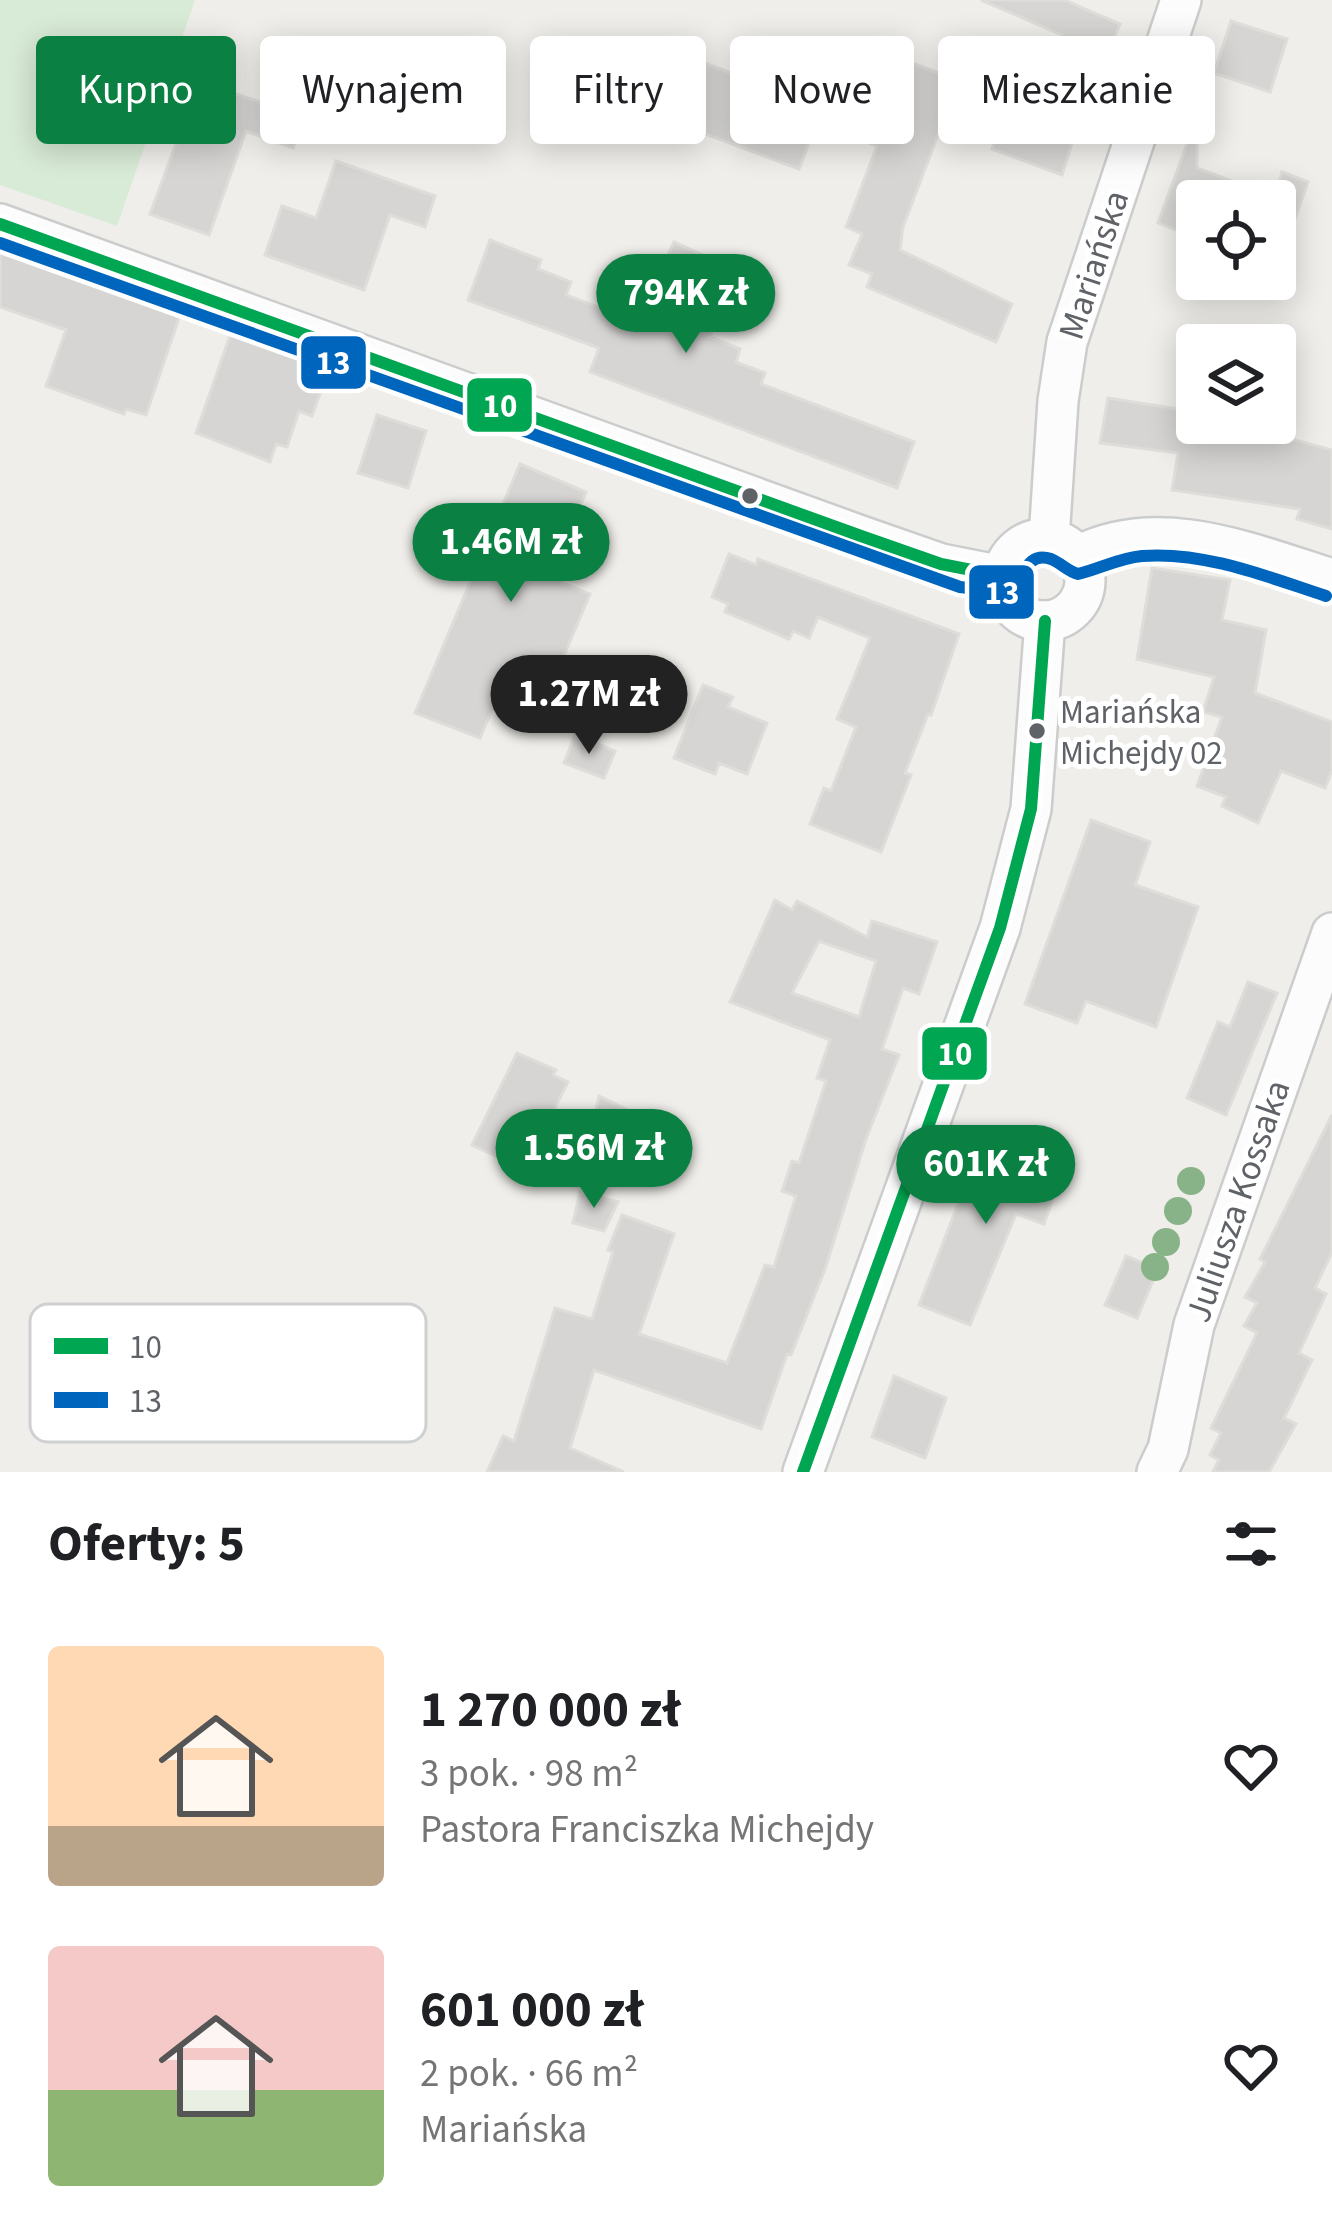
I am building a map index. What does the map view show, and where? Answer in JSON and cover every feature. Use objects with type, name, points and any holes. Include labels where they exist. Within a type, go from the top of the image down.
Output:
[{"type":"street","name":"Mariańska","points":[[1064,547],[1058,401],[1067,342],[1181,0]]},
{"type":"street","points":[[0,224],[901,550],[964,570],[1002,576]]},
{"type":"street","points":[[1064,547],[1085,576],[1079,601],[1065,616],[1045,621],[1022,616],[1011,605],[1002,576],[1006,561],[1021,544],[1064,547],[1152,536],[1254,554],[1332,579]]},
{"type":"street","points":[[803,1472],[1000,928],[1031,809],[1045,621]]},
{"type":"street","name":"Juliusza Kossaka","points":[[1157,1472],[1168,1449],[1194,1325],[1332,933]]},
{"type":"green space","points":[[0,0],[195,0],[183,36],[36,36],[36,144],[145,144],[117,226],[0,185]]},
{"type":"building","points":[[981,0],[1064,0],[1120,24],[1115,36],[1062,35]]},
{"type":"building","points":[[1231,21],[1287,39],[1270,92],[1215,70]]},
{"type":"building","points":[[706,63],[730,73],[730,143],[706,134]]},
{"type":"building","points":[[914,64],[938,73],[938,135],[903,227],[900,250],[1012,304],[996,342],[867,287],[872,274],[849,265],[862,234],[846,227],[877,146],[872,144],[914,144]]},
{"type":"building","points":[[236,94],[260,102],[260,136],[246,131],[209,235],[150,214],[176,144],[236,144]]},
{"type":"building","points":[[733,144],[808,144],[799,169]]},
{"type":"building","points":[[994,144],[1072,144],[1062,175],[992,149]]},
{"type":"building","points":[[1187,144],[1197,144],[1197,168],[1229,180],[1176,180],[1176,230],[1158,223]]},
{"type":"building","points":[[336,161],[435,196],[425,227],[390,215],[364,290],[265,255],[282,206],[316,218]]},
{"type":"building","points":[[1282,172],[1308,182],[1296,216],[1296,180],[1280,180]]},
{"type":"building","points":[[490,240],[541,260],[538,269],[571,282],[566,295],[637,322],[674,242],[731,268],[710,337],[740,349],[736,362],[765,373],[761,384],[914,442],[897,488],[590,372],[599,348],[468,300]]},
{"type":"building","points":[[0,250],[180,315],[146,415],[126,409],[124,414],[46,386],[66,330],[0,307]]},
{"type":"building","points":[[231,333],[329,369],[312,416],[299,411],[287,447],[276,444],[270,462],[196,433]]},
{"type":"building","points":[[1108,398],[1176,409],[1176,444],[1296,444],[1296,440],[1332,450],[1332,529],[1297,519],[1300,509],[1172,490],[1178,453],[1100,443]]},
{"type":"building","points":[[377,415],[426,431],[408,488],[358,473]]},
{"type":"building","points":[[520,464],[586,492],[570,529],[582,534],[562,583],[590,594],[551,686],[510,668],[480,738],[415,713]]},
{"type":"building","points":[[729,554],[756,565],[758,559],[959,634],[905,773],[911,775],[881,852],[810,824],[824,788],[831,791],[856,727],[837,719],[870,638],[818,617],[809,638],[793,631],[789,639],[725,612],[728,604],[712,597]]},
{"type":"building","points":[[1152,568],[1230,580],[1222,620],[1266,630],[1255,693],[1332,722],[1332,770],[1325,788],[1281,771],[1258,823],[1222,806],[1226,797],[1197,786],[1222,717],[1203,712],[1214,677],[1137,659]]},
{"type":"building","points":[[703,685],[733,697],[728,707],[767,723],[747,774],[719,763],[715,774],[674,758]]},
{"type":"building","points":[[575,735],[615,751],[604,778],[564,763]]},
{"type":"building","points":[[1091,820],[1150,842],[1135,885],[1198,907],[1156,1027],[1086,1001],[1077,1023],[1025,1004]]},
{"type":"building","points":[[775,900],[792,910],[797,901],[867,937],[872,921],[937,942],[919,994],[903,988],[882,1049],[899,1055],[866,1139],[825,1269],[791,1355],[787,1354],[761,1429],[594,1370],[570,1448],[624,1472],[487,1472],[503,1436],[514,1441],[555,1308],[592,1319],[613,1252],[608,1250],[622,1215],[674,1234],[639,1334],[727,1363],[765,1265],[774,1267],[796,1196],[782,1191],[792,1161],[799,1163],[826,1081],[817,1078],[830,1040],[730,1002]],"holes":[[[819,941],[876,961],[859,1017],[792,993]]]},
{"type":"building","points":[[1248,982],[1277,993],[1226,1115],[1187,1098],[1218,1022],[1230,1027]]},
{"type":"building","points":[[517,1053],[556,1070],[553,1075],[568,1082],[524,1169],[472,1145]]},
{"type":"building","points":[[599,1096],[655,1123],[637,1163],[590,1140]]},
{"type":"building","points":[[1332,1115],[1332,1252],[1315,1288],[1326,1294],[1299,1353],[1312,1360],[1284,1418],[1296,1424],[1269,1472],[1213,1472],[1219,1460],[1210,1455],[1221,1433],[1211,1428],[1257,1333],[1244,1326],[1257,1303],[1245,1297]]},
{"type":"building","points":[[982,1142],[1062,1171],[1044,1224],[1016,1214],[970,1325],[919,1305]]},
{"type":"building","points":[[580,1192],[618,1202],[604,1231],[573,1223]]},
{"type":"building","points":[[1126,1256],[1158,1269],[1137,1318],[1105,1305]]},
{"type":"building","points":[[894,1376],[946,1398],[925,1458],[872,1437]]},
{"type":"transit line","name":"10","points":[[0,224],[861,536],[941,564],[1002,576]]},
{"type":"transit line","name":"13","points":[[0,243],[960,587],[1008,593],[1030,563],[1042,557],[1078,574],[1134,557],[1165,556],[1236,567],[1326,596]]},
{"type":"transit line","name":"10","points":[[803,1472],[1000,928],[1031,809],[1045,621]]},
{"type":"place","name":"Mariańska Michejdy 02","points":[[1037,731]]}]
